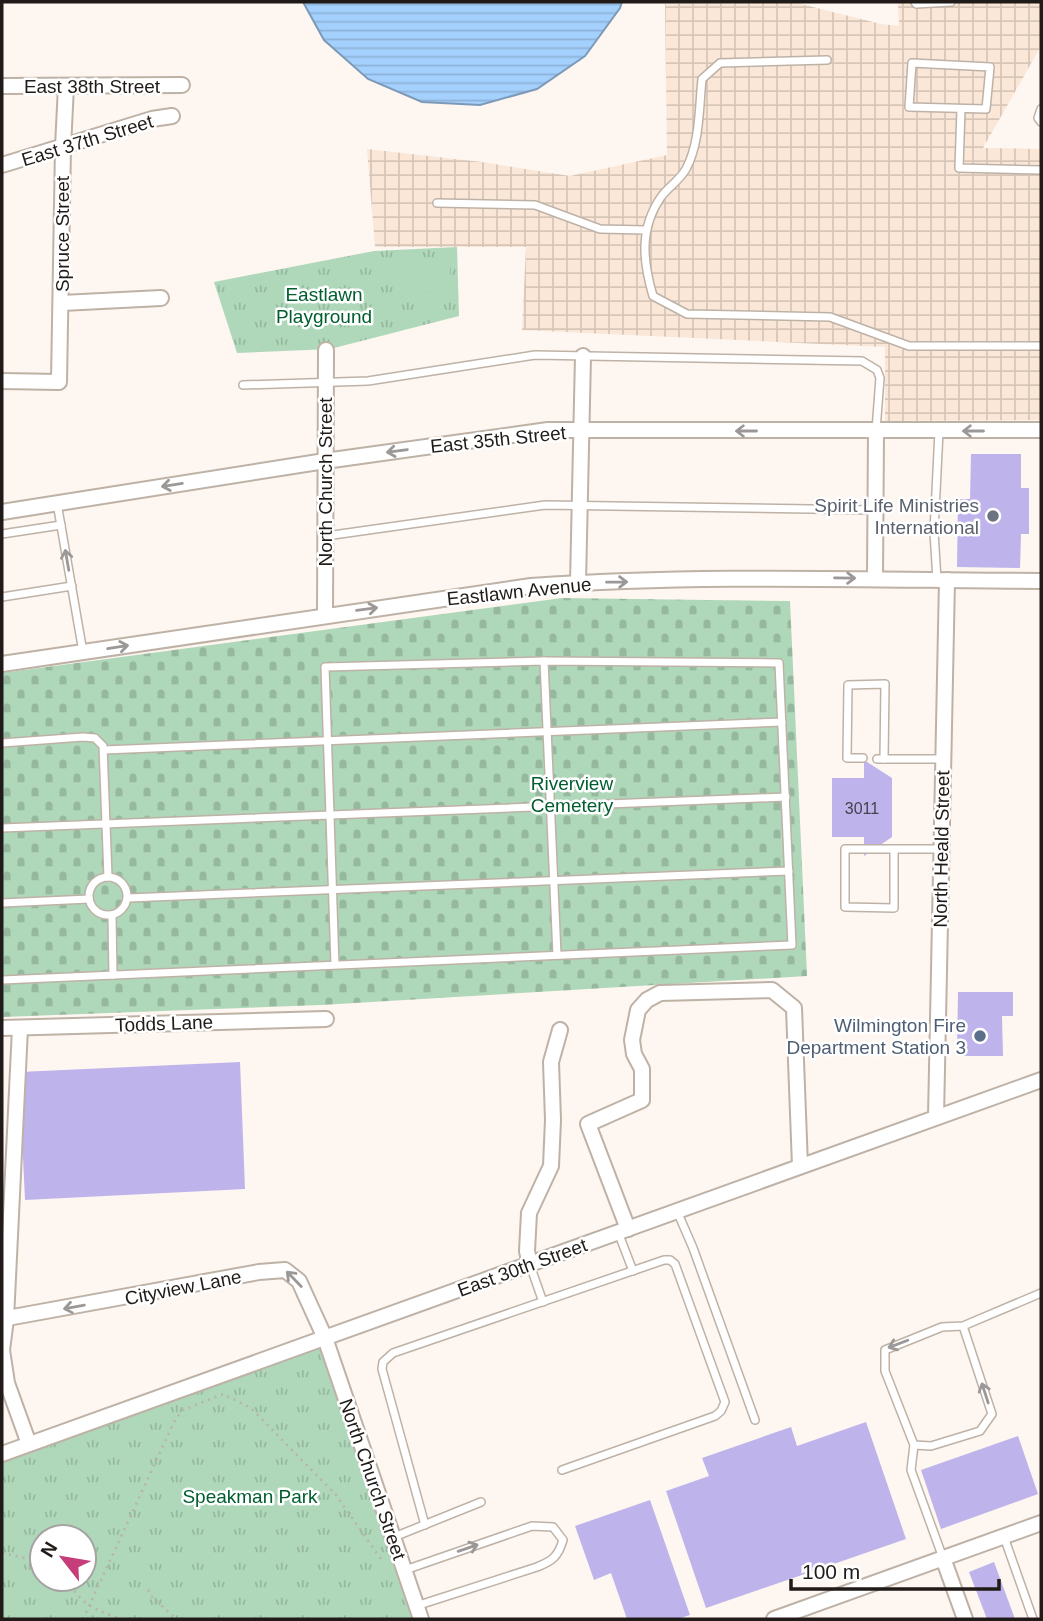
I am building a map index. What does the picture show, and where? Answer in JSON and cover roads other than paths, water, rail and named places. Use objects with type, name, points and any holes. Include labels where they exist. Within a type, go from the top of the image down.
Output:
[{"type":"street","name":"East 38th Street","points":[[2,86],[182,85]]},
{"type":"street","name":"Spruce Street","points":[[2,381],[59,382],[66,86]]},
{"type":"street","name":"East 37th Street","points":[[2,165],[152,118],[172,116]]},
{"type":"street","points":[[62,303],[161,298]]},
{"type":"street","name":"North Church Street","points":[[325,615],[326,350]]},
{"type":"street","points":[[578,583],[582,505],[583,356]]},
{"type":"street","name":"East 35th Street","points":[[2,512],[526,432],[1041,430]]},
{"type":"street","points":[[875,579],[876,432]]},
{"type":"street","name":"Eastlawn Avenue","points":[[2,664],[531,586],[875,579],[1041,581]]},
{"type":"street","name":"North Heald Street","points":[[936,1117],[943,760],[942,580]]},
{"type":"street","points":[[623,1231],[588,1124],[642,1100],[642,1069],[634,1054],[632,1040],[634,1022],[641,1006],[660,993],[772,990],[794,1008],[800,1166]]},
{"type":"street","name":"Todds Lane","points":[[2,1028],[326,1019]]},
{"type":"street","points":[[20,1027],[6,1227],[2,1350],[7,1383],[29,1444]]},
{"type":"street","points":[[530,1265],[527,1251],[529,1213],[551,1166],[551,1062],[560,1030]]},
{"type":"street","name":"East 30th Street","points":[[2,1454],[1041,1080]]},
{"type":"street","name":"Cityview Lane","points":[[4,1319],[259,1272],[285,1270],[299,1281],[326,1338]]},
{"type":"street","name":"North Church Street","points":[[326,1338],[418,1613]]},
{"type":"street","points":[[774,1619],[1041,1523]]},
{"type":"street","points":[[943,1558],[965,1619]]},
{"type":"lane","points":[[915,2],[951,2]]},
{"type":"lane","points":[[827,60],[720,63],[702,79],[693,152],[685,172],[661,197],[646,230],[644,267],[653,296],[687,314],[830,317],[909,346],[1041,346]]},
{"type":"lane","points":[[912,63],[990,67],[986,109],[961,110],[909,107],[912,63]]},
{"type":"lane","points":[[1041,109],[1038,118],[1041,122]]},
{"type":"lane","points":[[961,110],[959,168],[1041,170]]},
{"type":"lane","points":[[437,203],[535,205],[600,229],[646,230]]},
{"type":"lane","points":[[243,385],[368,381],[512,358],[548,355],[862,360],[877,370],[880,379],[876,432]]},
{"type":"lane","points":[[939,431],[934,532],[942,580]]},
{"type":"lane","points":[[57,503],[83,652]]},
{"type":"lane","points":[[325,536],[522,508],[582,505],[876,510]]},
{"type":"lane","points":[[2,534],[61,525]]},
{"type":"lane","points":[[2,597],[72,586]]},
{"type":"lane","points":[[544,661],[557,955]]},
{"type":"lane","points":[[2,980],[792,945],[779,663],[544,661],[326,667],[335,965]]},
{"type":"lane","points":[[863,758],[847,758],[848,685],[885,684],[881,759],[943,760]]},
{"type":"lane","points":[[104,750],[782,722]]},
{"type":"lane","points":[[2,743],[90,737],[99,742],[104,750],[108,877]]},
{"type":"lane","points":[[2,828],[786,797]]},
{"type":"lane","points":[[894,849],[894,908],[845,907],[845,849],[894,849],[942,849]]},
{"type":"lane","points":[[128,898],[789,871]]},
{"type":"lane","points":[[108,877],[124,886],[128,898],[123,909],[112,916],[95,911],[89,900],[91,887],[101,878],[108,877]]},
{"type":"lane","points":[[2,903],[89,900]]},
{"type":"lane","points":[[112,916],[113,975]]},
{"type":"lane","points":[[677,1211],[755,1420]]},
{"type":"lane","points":[[623,1231],[633,1271]]},
{"type":"lane","points":[[425,1525],[382,1369],[383,1362],[393,1353],[670,1260],[675,1264],[725,1402],[721,1410],[715,1416],[562,1470]]},
{"type":"lane","points":[[530,1265],[543,1302]]},
{"type":"lane","points":[[943,1558],[911,1470],[914,1445],[885,1371],[885,1350],[942,1327],[964,1326],[1041,1293]]},
{"type":"lane","points":[[914,1445],[931,1446],[980,1431],[992,1414],[964,1326]]},
{"type":"lane","points":[[393,1537],[481,1502]]},
{"type":"lane","points":[[404,1570],[532,1526],[553,1527],[563,1540],[559,1553],[553,1560],[418,1613]]},
{"type":"lane","points":[[1004,1537],[1033,1619]]},
{"type":"water","points":[[303,2],[622,2],[585,56],[537,89],[480,105],[422,102],[368,79],[324,40]]},
{"type":"place","name":"Spirit Life Ministries International","points":[[993,516]]},
{"type":"place","name":"Wilmington Fire Department Station 3","points":[[980,1036]]},
{"type":"park label","name":"Eastlawn Playground","points":[[324,305]]},
{"type":"park label","name":"Riverview Cemetery","points":[[572,794]]},
{"type":"park label","name":"Speakman Park","points":[[250,1496]]}]
